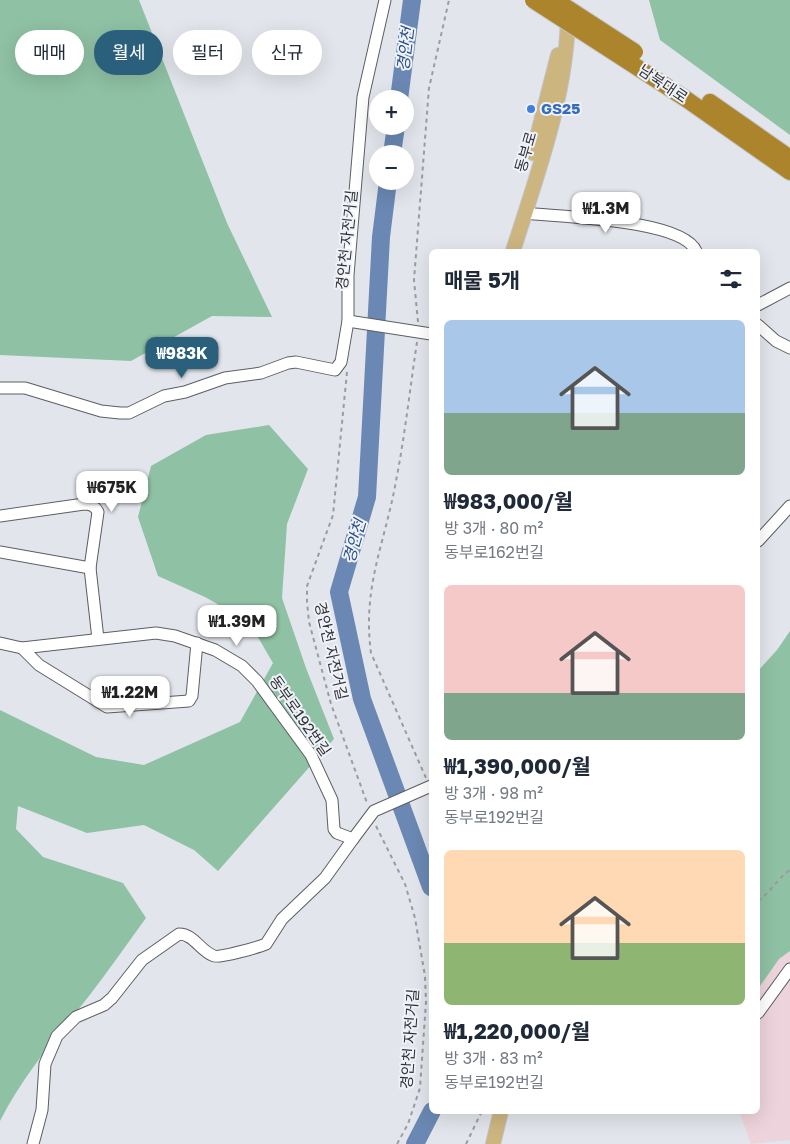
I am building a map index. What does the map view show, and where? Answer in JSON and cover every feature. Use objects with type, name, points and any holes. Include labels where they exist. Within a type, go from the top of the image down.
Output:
[{"type":"highway","name":"남북대로","points":[[533,0],[790,158]]},
{"type":"highway","name":"남북대로","points":[[555,0],[690,95],[790,172]]},
{"type":"main road","points":[[505,249],[560,48],[562,0]]},
{"type":"main road","name":"동부로","points":[[514,249],[561,89],[568,47],[568,0]]},
{"type":"main road","points":[[484,1144],[490,1114]]},
{"type":"main road","points":[[493,1144],[499,1114]]},
{"type":"street","points":[[0,388],[25,388],[101,411],[129,413],[164,396],[185,392],[225,378],[261,373],[288,363],[296,362],[334,370],[341,362],[348,322],[348,275],[363,97],[385,0]]},
{"type":"street","points":[[525,213],[639,224],[672,233],[686,240],[694,249]]},
{"type":"street","points":[[760,304],[790,288]]},
{"type":"street","points":[[348,322],[429,334]]},
{"type":"street","points":[[760,327],[776,341],[790,348]]},
{"type":"street","points":[[0,516],[84,504],[93,506],[98,512],[90,568],[98,639]]},
{"type":"street","points":[[760,539],[790,506]]},
{"type":"street","points":[[0,552],[90,568]]},
{"type":"street","name":"동부로192번길","points":[[0,643],[22,648],[156,633],[175,636],[197,643],[228,657],[242,666],[257,680],[311,755],[332,800],[334,829],[337,833],[353,839]]},
{"type":"street","points":[[22,648],[39,665],[107,707],[189,700],[192,696],[197,643]]},
{"type":"street","points":[[33,1144],[42,1116],[47,1057],[57,1036],[71,1020],[104,1004],[112,998],[142,960],[179,934],[189,936],[210,954],[220,957],[266,944],[272,938],[282,919],[331,872],[353,839],[373,814],[429,787]]},
{"type":"street","points":[[760,1010],[790,969]]},
{"type":"path","points":[[429,782],[414,754],[371,653],[368,631],[370,589],[396,482],[414,330],[414,280],[429,88],[448,0]]},
{"type":"path","name":"경안천 자전거길","points":[[347,365],[333,515],[307,586],[306,602],[309,622],[331,704],[373,814],[405,884],[415,918],[425,976],[426,1011],[420,1088],[408,1124],[397,1144]]},
{"type":"path","points":[[760,900],[766,895],[778,879],[790,870]]},
{"type":"path","points":[[466,1144],[481,1114]]},
{"type":"shaded area","points":[[790,951],[790,1140],[751,1144],[740,1114],[760,1114],[760,986],[779,959]]},
{"type":"green space","points":[[0,0],[139,0],[151,30],[94,30],[94,75],[163,75],[163,61],[227,223],[272,317],[212,316],[131,361],[0,355]]},
{"type":"green space","points":[[649,0],[790,0],[790,135],[660,40]]},
{"type":"green space","points":[[269,425],[308,469],[287,524],[282,598],[306,668],[334,739],[218,871],[194,850],[144,825],[87,833],[18,806],[16,829],[43,857],[123,883],[146,918],[30,1071],[0,1121],[0,710],[96,757],[144,765],[240,722],[273,663],[249,622],[205,597],[158,576],[138,517],[151,466],[206,435]]},
{"type":"green space","points":[[790,631],[790,951],[779,959],[760,986],[760,669],[777,650]]},
{"type":"waterway","name":"경안천","points":[[400,90],[412,0]]},
{"type":"waterway","name":"경안천","points":[[393,145],[395,135]]},
{"type":"waterway","name":"경안천","points":[[387,190],[381,237],[367,497],[339,592],[362,699],[429,882]]},
{"type":"waterway","name":"경안천","points":[[415,1144],[430,1114]]},
{"type":"place","name":"GS25","points":[[531,109]]}]
